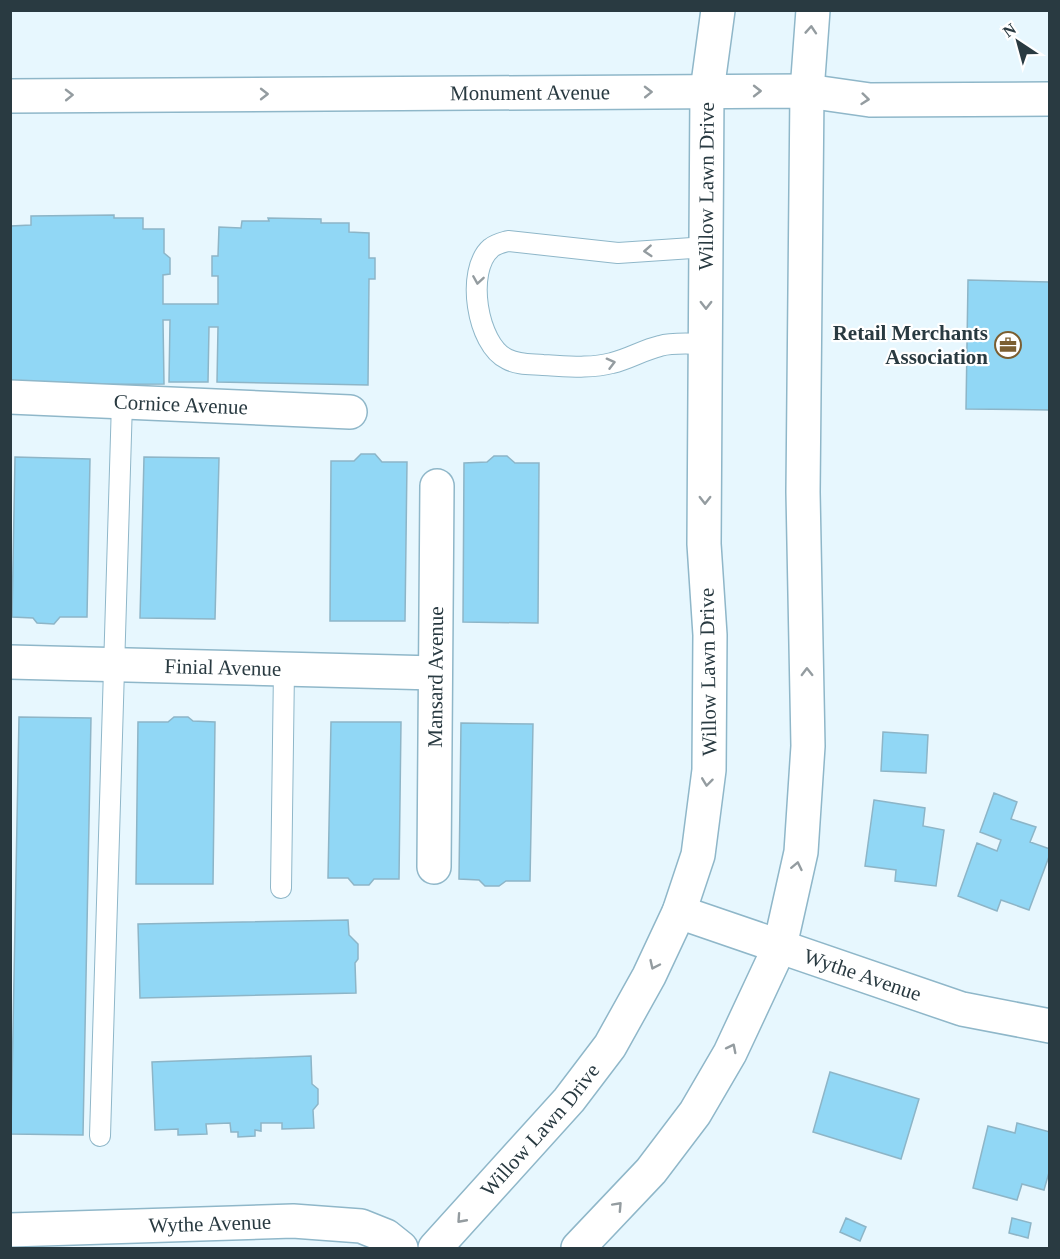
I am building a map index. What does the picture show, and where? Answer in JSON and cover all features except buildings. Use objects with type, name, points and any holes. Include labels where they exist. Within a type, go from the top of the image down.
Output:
[{"type":"street","name":"Willow Lawn Drive","points":[[435,1248],[569,1100],[610,1046],[649,976],[679,912],[698,855],[709,770],[710,635],[704,544],[707,91],[718,10]]},
{"type":"street","points":[[588,1245],[651,1171],[695,1113],[730,1053],[780,946],[801,852],[808,746],[803,492],[807,91],[813,10]]},
{"type":"street","name":"Monument Avenue","points":[[10,96],[807,91],[870,100],[1050,99]]},
{"type":"street","name":"Cornice Avenue","points":[[10,397],[350,412]]},
{"type":"street","name":"Mansard Avenue","points":[[434,867],[437,486]]},
{"type":"street","name":"Finial Avenue","points":[[10,662],[435,673]]},
{"type":"street","name":"Wythe Avenue","points":[[679,912],[962,1009],[1050,1026]]},
{"type":"street","name":"Wythe Avenue","points":[[10,1230],[293,1221],[362,1227],[387,1236],[401,1248]]},
{"type":"lane","points":[[706,344],[661,345],[626,359],[598,366],[521,364],[507,360],[493,348],[481,322],[476,290],[484,257],[497,244],[508,241],[618,253],[707,247]]},
{"type":"lane","points":[[100,1136],[122,402]]},
{"type":"lane","points":[[281,888],[284,669]]},
{"type":"place","name":"Retail Merchants Association","points":[[1008,345]]}]
